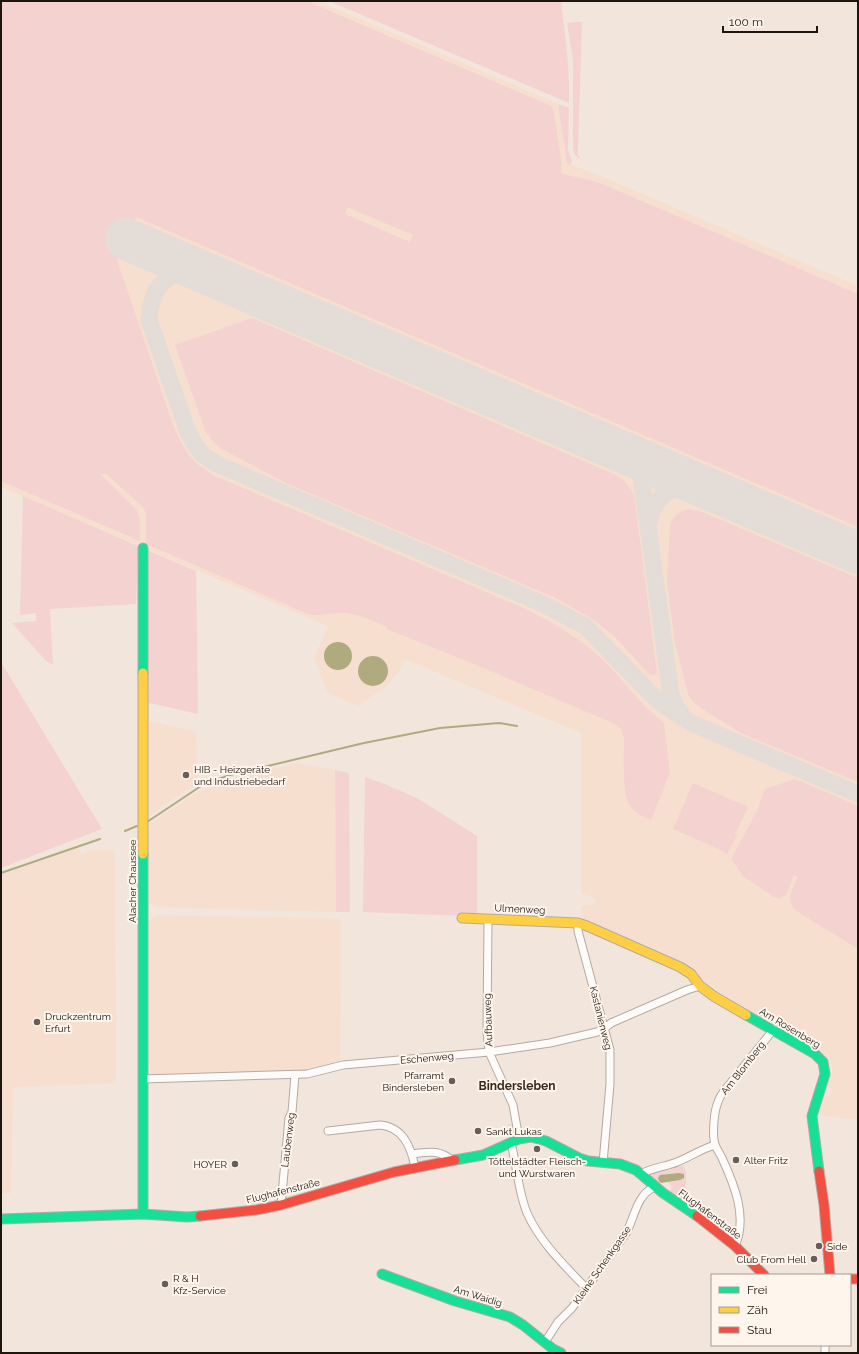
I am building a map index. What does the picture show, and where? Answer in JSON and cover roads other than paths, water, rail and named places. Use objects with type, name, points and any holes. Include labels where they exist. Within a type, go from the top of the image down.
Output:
[{"type":"street","name":"Alacher Chaussee","points":[[143,548],[143,1214]]},
{"type":"street","name":"Ulmenweg","points":[[462,918],[578,923]]},
{"type":"street","name":"Aufbauweg","points":[[488,919],[487,1032],[490,1052],[513,1105],[515,1141],[522,1197],[527,1212],[535,1227],[550,1248],[586,1288]]},
{"type":"street","name":"Am Rosenberg","points":[[578,923],[680,967],[691,974],[700,986],[716,997],[774,1029],[815,1054],[824,1064],[825,1074],[812,1116],[824,1205],[830,1274]]},
{"type":"street","name":"Kastanienweg","points":[[578,923],[578,931],[610,1050],[611,1061],[603,1163]]},
{"type":"street","name":"Eschenweg","points":[[143,1079],[295,1075],[319,1072],[343,1065],[490,1052],[550,1043],[585,1036],[605,1028],[611,1023],[687,990],[700,986]]},
{"type":"street","name":"Am Blomberg","points":[[735,1246],[738,1239],[740,1223],[738,1201],[728,1171],[719,1150],[715,1145],[715,1116],[718,1102],[724,1091],[774,1029]]},
{"type":"street","name":"Laubenweg","points":[[281,1205],[289,1118],[292,1112],[295,1075]]},
{"type":"street","points":[[328,1131],[388,1125],[400,1133],[412,1154],[414,1167]]},
{"type":"street","name":"Flughafenstraße","points":[[1,1219],[143,1214],[194,1216],[238,1213],[281,1205],[414,1167],[483,1155],[526,1137],[536,1138],[588,1162],[620,1164],[631,1167],[641,1174],[654,1187],[695,1214],[735,1246],[763,1274]]},
{"type":"street","points":[[641,1174],[648,1170],[678,1162],[699,1151],[715,1145]]},
{"type":"street","points":[[412,1154],[440,1152],[453,1161]]},
{"type":"street","name":"Kleine Schenkgasse","points":[[545,1342],[558,1322],[572,1308],[626,1233],[640,1200],[654,1187]]},
{"type":"street","name":"Am Waidig","points":[[382,1274],[455,1301],[510,1317],[561,1353]]},
{"type":"waterway","points":[[147,822],[204,784],[230,775],[364,743],[440,728],[499,723],[517,726]]},
{"type":"waterway","points":[[125,831],[137,826]]},
{"type":"waterway","points":[[1,873],[100,839]]},
{"type":"place","name":"HIB - Heizgeräte und Industriebedarf","points":[[186,775]]},
{"type":"place","name":"Druckzentrum Erfurt","points":[[37,1022]]},
{"type":"place","name":"Pfarramt Bindersleben","points":[[452,1081]]},
{"type":"place","name":"Sankt Lukas","points":[[478,1131]]},
{"type":"place","name":"Töttelstädter Fleisch- und Wurstwaren","points":[[537,1149]]},
{"type":"place","name":"Alter Fritz","points":[[736,1160]]},
{"type":"place","name":"HOYER","points":[[235,1164]]},
{"type":"place","name":"Side","points":[[819,1246]]},
{"type":"place","name":"Club From Hell","points":[[814,1259]]},
{"type":"place","name":"R & H Kfz-Service","points":[[165,1284]]},
{"type":"district","name":"Bindersleben","points":[[517,1086]]}]
